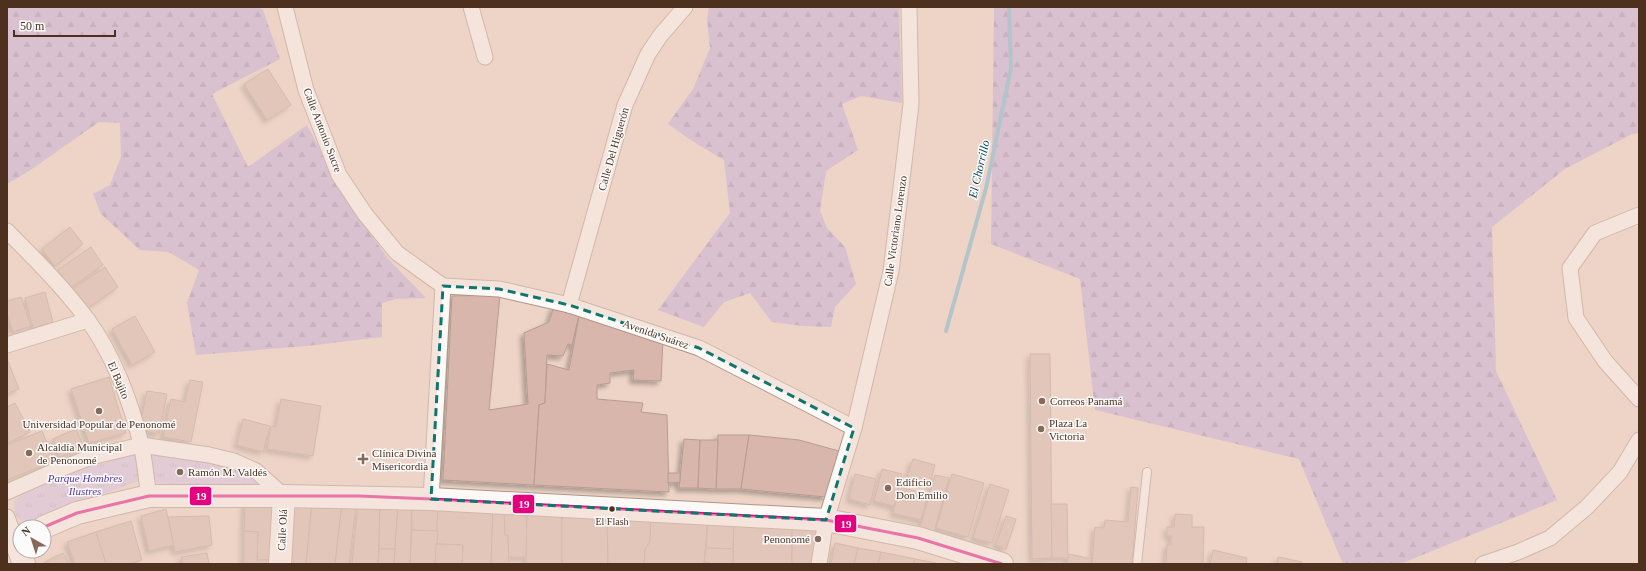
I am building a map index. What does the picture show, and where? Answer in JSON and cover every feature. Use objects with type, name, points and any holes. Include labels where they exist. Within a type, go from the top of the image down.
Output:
[{"type":"main road","points":[[52,524],[78,513],[149,496],[284,496],[431,499],[826,520],[918,538],[1002,564]]},
{"type":"main road","name":"Calle Olá","points":[[280,564],[284,496]]},
{"type":"street","name":"Calle Antonio Sucre","points":[[285,7],[306,90],[339,175],[365,214],[397,253],[443,286]]},
{"type":"street","points":[[471,7],[485,57]]},
{"type":"street","name":"Calle Del Higuerón","points":[[569,305],[625,105],[648,54],[660,36],[685,7]]},
{"type":"street","name":"Calle Victoriano Lorenzo","points":[[819,564],[826,520],[854,428],[891,271],[911,104],[909,7]]},
{"type":"street","points":[[1639,215],[1595,233],[1570,268],[1576,318],[1605,361],[1639,399]]},
{"type":"street","name":"El Bajito","points":[[7,231],[46,269],[88,320],[111,359],[129,401],[141,445],[149,496]]},
{"type":"street","name":"Avenida Suárez","points":[[443,286],[499,289],[569,305],[699,348],[854,428]]},
{"type":"street","points":[[431,499],[443,286]]},
{"type":"street","points":[[7,345],[88,320]]},
{"type":"street","points":[[1483,564],[1518,552],[1550,538],[1587,507],[1620,472],[1639,440]]},
{"type":"street","points":[[7,492],[91,457],[141,445],[209,455],[234,461],[256,472],[284,496]]},
{"type":"street","points":[[7,518],[12,528]]},
{"type":"lane","points":[[1137,564],[1147,472]]},
{"type":"highlighted area","points":[[443,286],[499,289],[569,305],[699,348],[854,428],[826,520],[431,499]]},
{"type":"green space","points":[[7,7],[258,7],[263,10],[280,59],[212,94],[248,167],[307,125],[349,204],[389,260],[426,298],[396,299],[382,303],[382,337],[307,346],[196,355],[187,303],[199,270],[169,252],[140,250],[101,214],[93,194],[110,185],[121,157],[120,123],[99,122],[29,171],[7,184]]},
{"type":"green space","points":[[709,7],[899,7],[902,103],[861,96],[842,104],[858,150],[826,171],[820,211],[827,228],[845,247],[856,284],[835,307],[831,327],[803,326],[772,322],[750,293],[724,302],[704,327],[658,310],[730,213],[724,160],[689,139],[668,124],[693,89],[710,48],[707,20]]},
{"type":"green space","points":[[994,7],[1639,7],[1639,133],[1632,134],[1565,169],[1492,227],[1496,371],[1557,500],[1400,564],[1343,564],[1299,459],[1095,410],[1080,279],[991,244]]},
{"type":"green space","name":"Parque Hombres Ilustres","points":[[152,452],[241,467],[260,484],[258,487],[249,489],[157,483],[154,478],[150,455]]},
{"type":"green space","name":"Parque Hombres Ilustres","points":[[134,454],[137,456],[141,479],[34,519],[19,519],[15,514],[14,502],[21,495],[79,470]]},
{"type":"building","points":[[268,69],[291,105],[267,120],[244,84]]},
{"type":"building","points":[[70,227],[83,244],[55,266],[42,249]]},
{"type":"building","points":[[91,247],[103,265],[70,288],[58,270]]},
{"type":"building","points":[[105,267],[118,287],[85,310],[71,290]]},
{"type":"building","points":[[45,292],[53,322],[33,328],[25,298]]},
{"type":"building","points":[[500,295],[489,410],[528,404],[524,333],[549,322],[554,306],[580,311],[572,345],[568,344],[563,356],[547,355],[545,403],[539,405],[534,485],[443,480],[452,296]]},
{"type":"building","points":[[21,297],[31,326],[13,332],[7,313],[7,301]]},
{"type":"building","points":[[580,311],[663,340],[661,381],[633,380],[634,370],[610,373],[610,383],[597,385],[597,399],[643,403],[641,412],[667,415],[669,492],[534,485],[539,405],[545,403],[547,364],[569,370]]},
{"type":"building","points":[[135,316],[155,352],[132,365],[112,329]]},
{"type":"building","name":"Plaza La Victoria","points":[[1030,354],[1050,354],[1052,558],[1032,559]]},
{"type":"building","points":[[7,359],[19,389],[7,394]]},
{"type":"building","name":"Universidad Popular de Penonomé","points":[[109,377],[126,433],[89,443],[71,389]]},
{"type":"building","points":[[190,380],[203,382],[191,442],[163,437],[171,399],[185,402]]},
{"type":"building","points":[[147,391],[167,394],[159,434],[139,430]]},
{"type":"building","points":[[281,399],[321,406],[313,456],[267,449],[271,426],[276,427]]},
{"type":"building","points":[[15,403],[30,432],[8,443],[7,407]]},
{"type":"building","points":[[243,419],[270,426],[263,452],[237,445]]},
{"type":"building","points":[[76,429],[84,448],[60,457],[53,439]]},
{"type":"building","name":"Alcaldía Municipal de Penonomé","points":[[42,431],[55,461],[7,480],[7,445]]},
{"type":"building","points":[[718,435],[749,435],[741,489],[716,489]]},
{"type":"building","points":[[749,435],[799,440],[839,451],[826,497],[741,489]]},
{"type":"building","points":[[684,439],[700,440],[698,488],[679,488]]},
{"type":"building","points":[[700,440],[718,440],[716,489],[698,488]]},
{"type":"building","points":[[913,459],[935,465],[930,484],[907,478]]},
{"type":"building","name":"Edificio Don Emilio","points":[[882,469],[902,474],[894,506],[874,501]]},
{"type":"building","points":[[668,473],[680,473],[680,482],[668,483]]},
{"type":"building","points":[[855,474],[876,479],[870,505],[849,499]]},
{"type":"building","points":[[952,474],[984,483],[968,537],[936,528]]},
{"type":"building","points":[[935,475],[949,478],[934,532],[920,528]]},
{"type":"building","points":[[990,484],[1009,490],[992,543],[973,538]]},
{"type":"building","points":[[899,487],[928,494],[921,520],[893,513]]},
{"type":"building","points":[[1131,487],[1138,488],[1132,564],[1092,564],[1095,527],[1104,528],[1105,520],[1128,522]]},
{"type":"building","points":[[293,502],[312,503],[306,564],[288,564]]},
{"type":"building","points":[[245,503],[278,504],[277,560],[257,560],[258,532],[244,531]]},
{"type":"building","points":[[312,503],[342,504],[335,564],[306,564]]},
{"type":"building","points":[[342,504],[356,505],[349,564],[335,564]]},
{"type":"building","points":[[358,504],[380,505],[378,564],[352,564]]},
{"type":"building","points":[[1051,504],[1067,504],[1068,558],[1052,558]]},
{"type":"building","points":[[380,505],[398,506],[395,549],[379,549]]},
{"type":"building","points":[[398,506],[412,506],[410,564],[394,564]]},
{"type":"building","points":[[412,506],[438,507],[438,531],[412,530]]},
{"type":"building","points":[[438,507],[493,508],[491,564],[462,564],[463,545],[436,544]]},
{"type":"building","points":[[493,508],[504,508],[505,535],[508,535],[509,564],[491,564]]},
{"type":"building","points":[[504,508],[527,509],[526,557],[509,557],[508,535],[505,535]]},
{"type":"building","points":[[166,509],[174,545],[149,551],[141,516]]},
{"type":"building","points":[[527,509],[562,510],[562,564],[526,564]]},
{"type":"building","points":[[562,510],[607,512],[608,564],[562,564]]},
{"type":"building","points":[[607,512],[651,514],[650,542],[645,549],[644,564],[608,564]]},
{"type":"building","points":[[651,514],[708,517],[704,564],[644,564],[645,549],[650,542]]},
{"type":"building","points":[[1175,514],[1192,515],[1192,527],[1204,527],[1203,564],[1166,564],[1167,545],[1171,545],[1171,536],[1167,536],[1167,527],[1174,527]]},
{"type":"building","points":[[209,516],[212,545],[175,552],[168,517]]},
{"type":"building","points":[[1006,516],[1016,519],[1006,549],[996,545]]},
{"type":"building","points":[[708,517],[734,518],[733,549],[706,548]]},
{"type":"building","points":[[734,518],[792,523],[792,564],[733,564]]},
{"type":"building","points":[[131,521],[142,560],[128,564],[106,564],[96,532]]},
{"type":"building","points":[[792,523],[819,526],[815,564],[792,564]]},
{"type":"building","points":[[412,530],[438,531],[435,564],[410,564]]},
{"type":"building","points":[[244,531],[258,532],[257,560],[277,560],[277,564],[244,564]]},
{"type":"building","points":[[96,532],[106,564],[75,564],[67,542]]},
{"type":"building","points":[[835,543],[858,548],[854,564],[831,564]]},
{"type":"building","points":[[436,544],[463,545],[462,564],[435,564]]},
{"type":"building","points":[[706,548],[733,549],[733,564],[709,564],[709,562],[704,562]]},
{"type":"building","points":[[858,548],[881,552],[878,564],[854,564]]},
{"type":"building","points":[[379,549],[395,549],[394,564],[378,564]]},
{"type":"building","points":[[1213,550],[1247,558],[1246,564],[1210,564]]},
{"type":"building","points":[[881,552],[915,559],[914,564],[878,564]]},
{"type":"building","points":[[63,553],[69,564],[46,564],[45,562]]},
{"type":"building","points":[[207,553],[209,564],[182,564],[181,557]]},
{"type":"building","points":[[1069,554],[1092,559],[1090,564],[1067,564]]},
{"type":"building","points":[[1278,557],[1302,562],[1302,564],[1277,564]]},
{"type":"building","points":[[915,559],[936,563],[936,564],[914,564]]},
{"type":"waterway","name":"El Chorrillo","points":[[946,331],[986,188],[1011,68],[1009,7]]},
{"type":"transit line","name":"19","points":[[52,524],[77,513],[149,496],[359,496],[431,499],[826,520],[918,538],[1002,564]]},
{"type":"place","name":"Correos Panamá","points":[[1042,401]]},
{"type":"place","name":"Universidad Popular de Penonomé","points":[[99,411]]},
{"type":"place","name":"Plaza La Victoria","points":[[1041,429]]},
{"type":"place","name":"Alcaldía Municipal de Penonomé","points":[[29,453]]},
{"type":"place","name":"Clínica Divina Misericordia","points":[[363,459]]},
{"type":"place","name":"Ramón M. Valdés","points":[[180,472]]},
{"type":"place","name":"Edificio Don Emilio","points":[[888,488]]},
{"type":"place","name":"El Flash","points":[[612,509]]},
{"type":"place","name":"Penonomé","points":[[818,539]]}]
